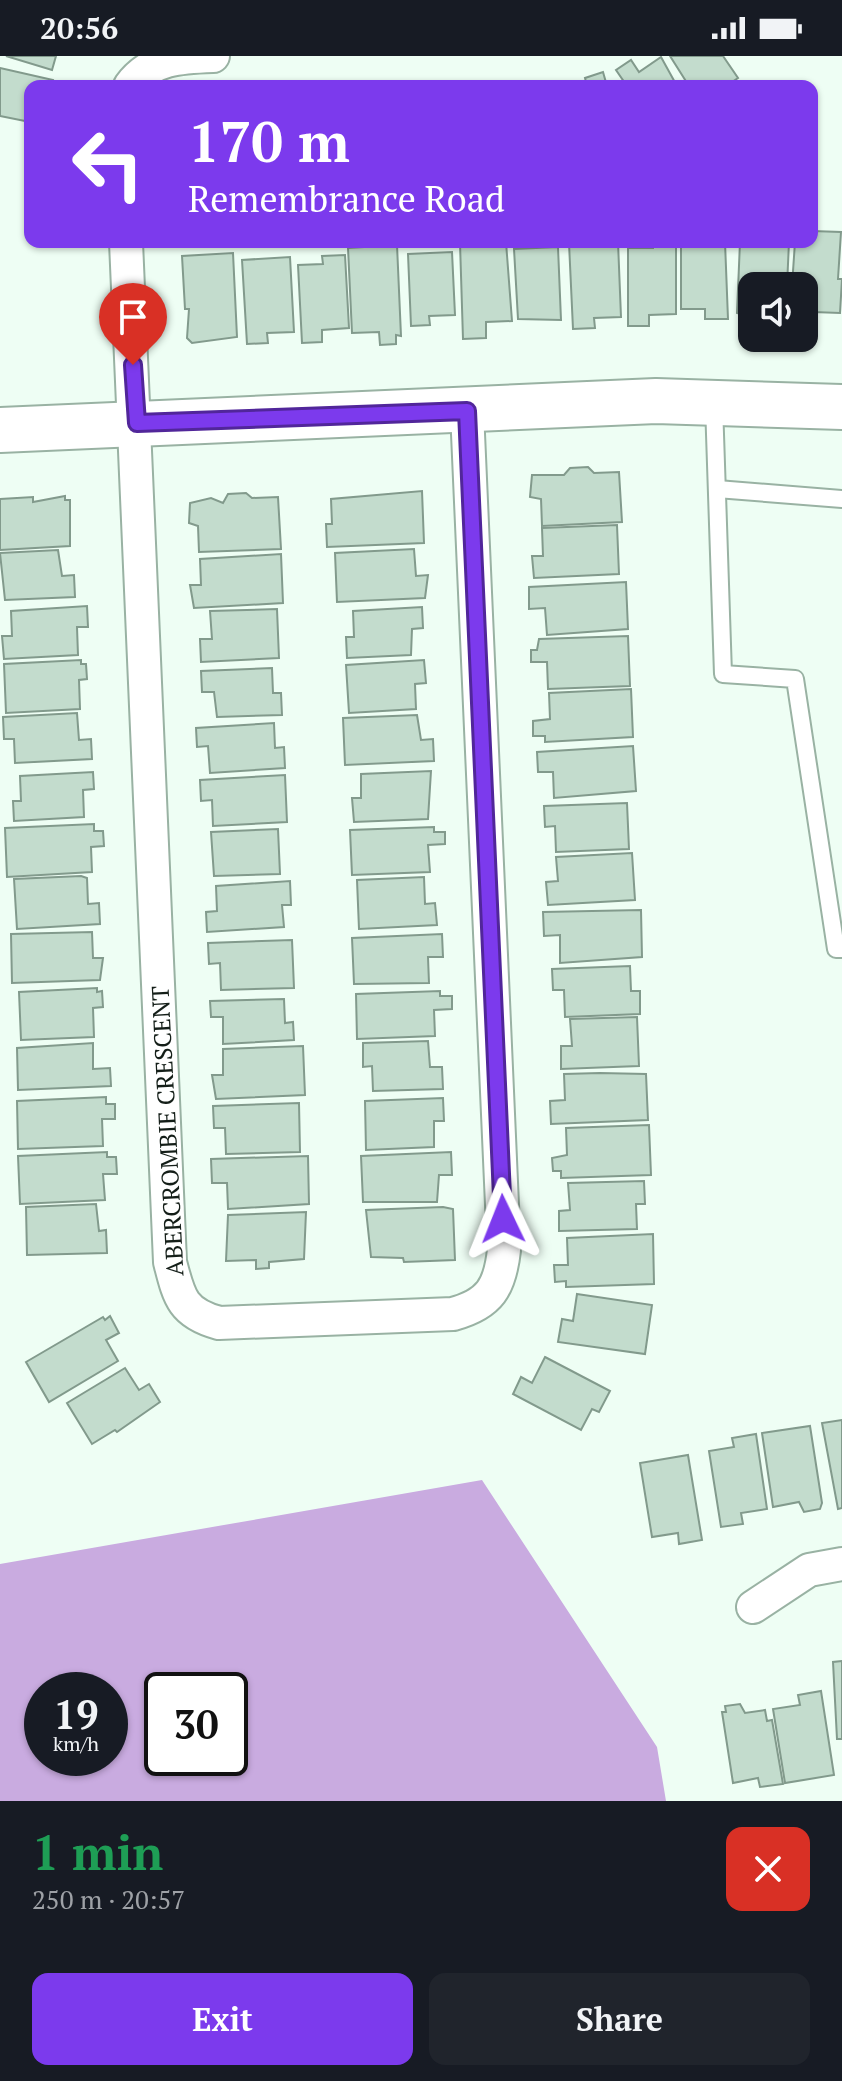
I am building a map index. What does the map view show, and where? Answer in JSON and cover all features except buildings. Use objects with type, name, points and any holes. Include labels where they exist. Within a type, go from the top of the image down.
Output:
[{"type":"street","points":[[137,80],[157,63],[177,58],[213,56]]},
{"type":"street","name":"ABERCROMBIE CRESCENT","points":[[126,248],[137,423],[170,1262],[179,1296],[196,1317],[219,1323],[453,1314],[475,1308],[493,1294],[501,1277],[503,1234],[467,411]]},
{"type":"street","points":[[0,430],[656,401],[842,407]]},
{"type":"street","points":[[753,1607],[809,1570],[842,1564]]},
{"type":"lane","points":[[714,402],[712,445],[717,489],[723,674],[795,679],[836,949],[842,949]]},
{"type":"lane","points":[[717,489],[842,499]]},
{"type":"shaded area","points":[[482,1480],[657,1747],[666,1801],[0,1801],[0,1564]]},
{"type":"route","points":[[133,365],[137,423],[467,411],[503,1219]]}]
